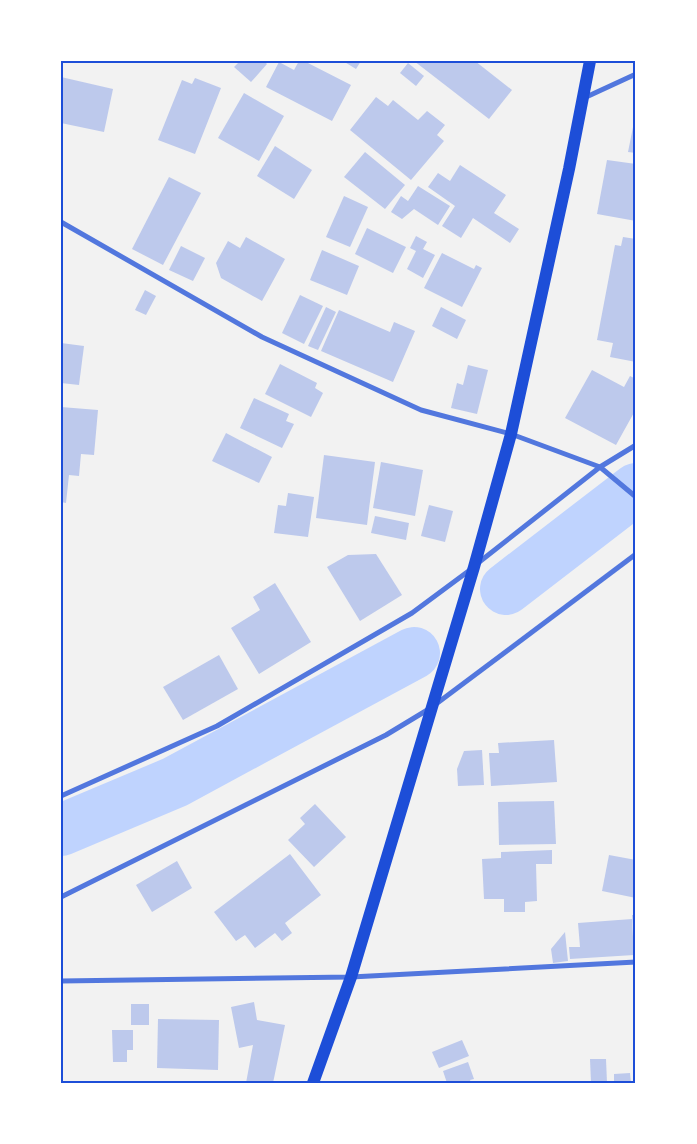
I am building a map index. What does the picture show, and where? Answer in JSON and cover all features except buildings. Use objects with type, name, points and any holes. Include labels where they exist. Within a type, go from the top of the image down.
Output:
[{"type":"main road","points":[[314,1083],[351,977],[474,567],[511,434],[567,179],[590,61]]},
{"type":"street","points":[[583,98],[636,74]]},
{"type":"street","points":[[61,222],[262,337],[420,410],[511,434],[600,467],[636,497]]},
{"type":"street","points":[[61,796],[217,726],[412,613],[474,567],[600,467],[636,445]]},
{"type":"street","points":[[61,897],[386,735],[432,707],[636,554]]},
{"type":"street","points":[[61,981],[351,977],[636,962]]},
{"type":"waterway","points":[[506,589],[636,489]]},
{"type":"waterway","points":[[61,830],[175,782],[414,653]]}]
